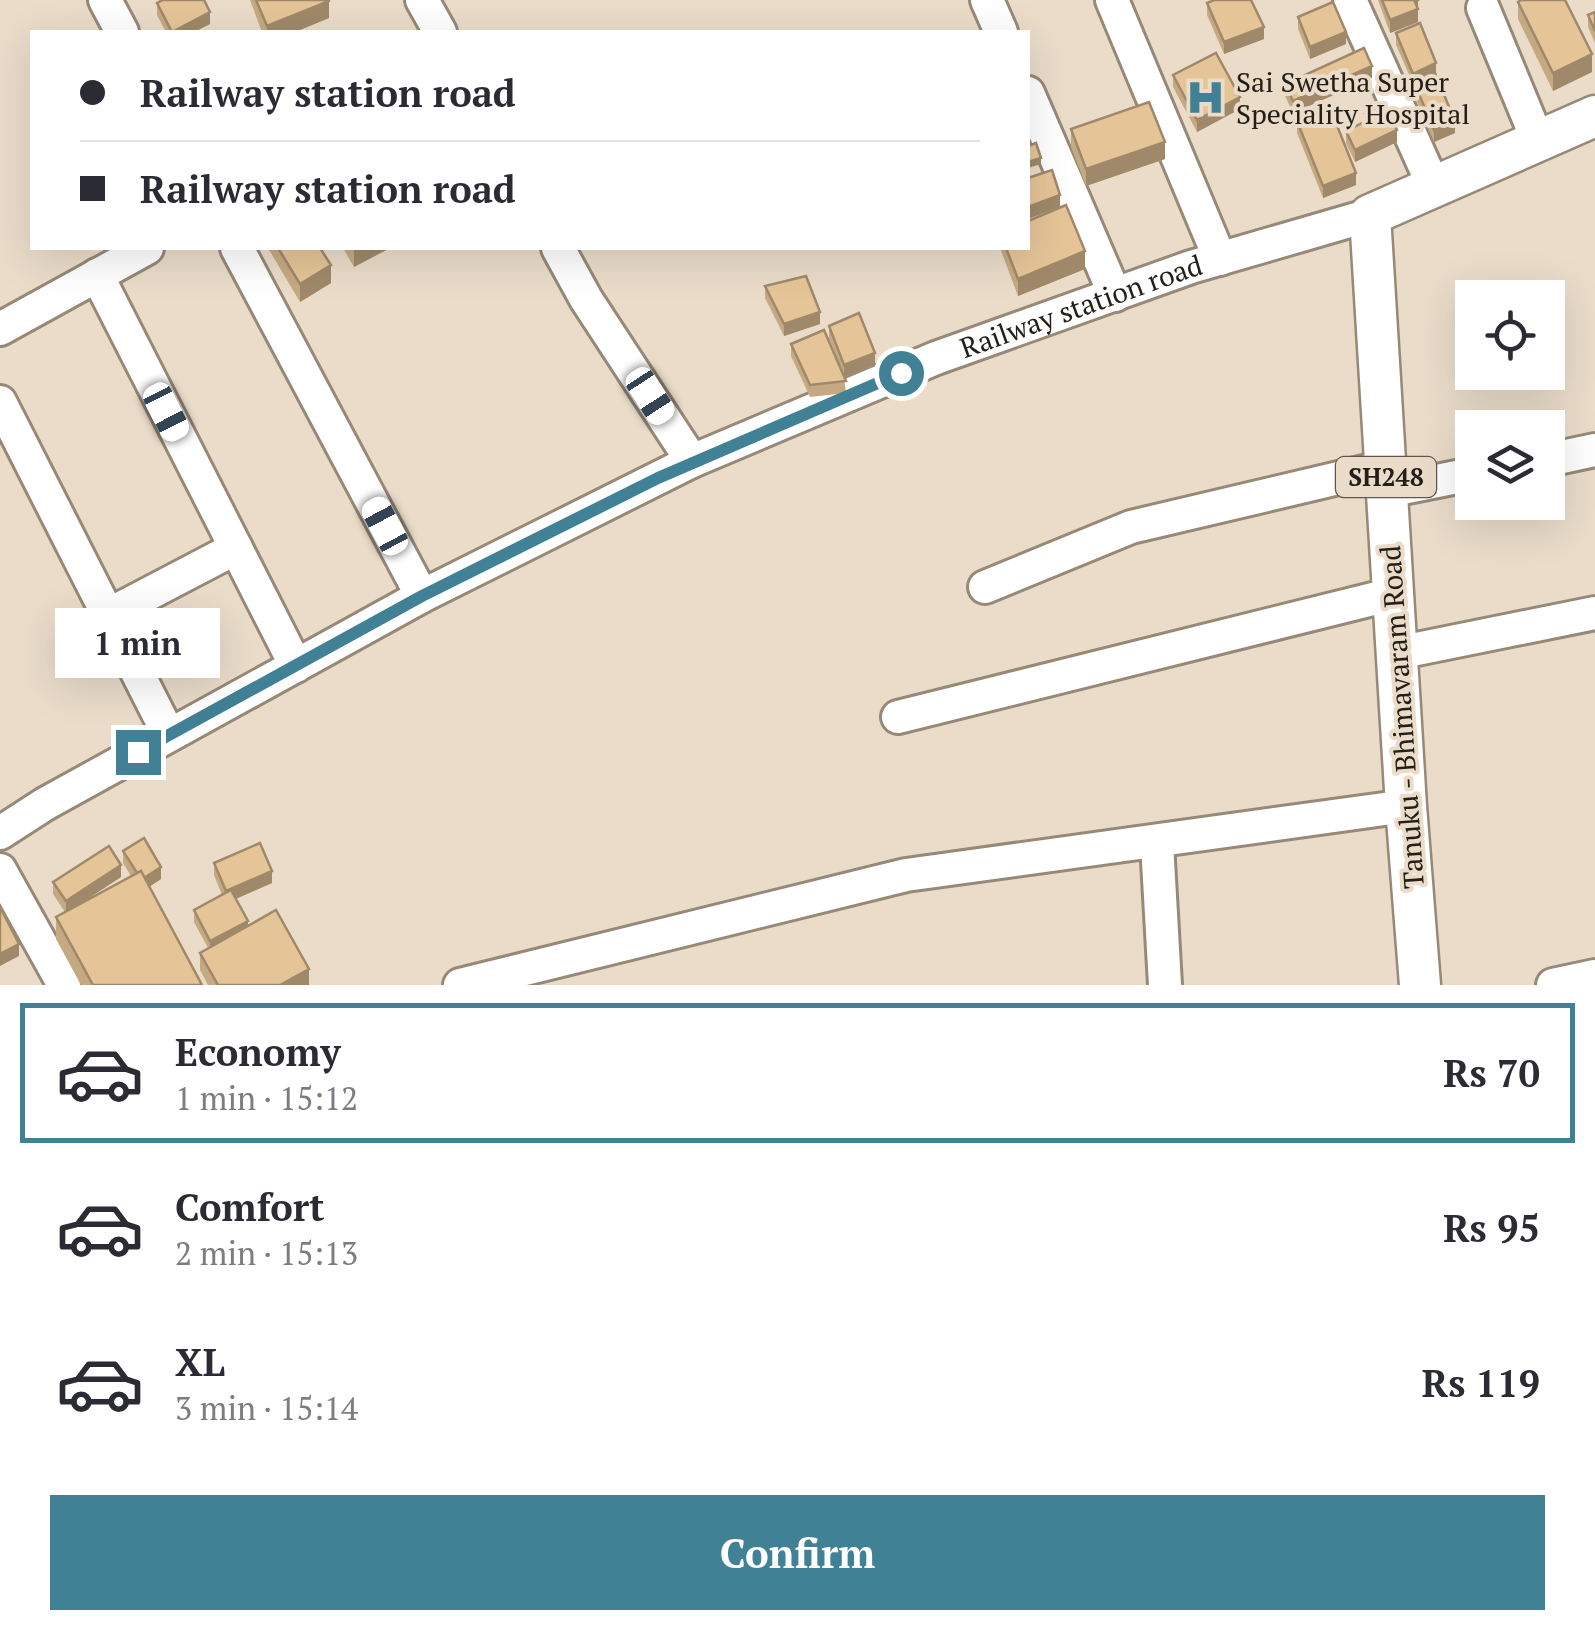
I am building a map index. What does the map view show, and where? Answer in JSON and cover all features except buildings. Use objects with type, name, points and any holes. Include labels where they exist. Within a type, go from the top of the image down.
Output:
[{"type":"main road","points":[[1370,215],[1595,116]]},
{"type":"main road","name":"Tanuku - Bhimavaram Road","points":[[1370,215],[1420,985]]},
{"type":"street","points":[[105,0],[121,30]]},
{"type":"street","points":[[422,0],[439,30]]},
{"type":"street","points":[[987,0],[1000,30]]},
{"type":"street","points":[[1112,0],[1220,258]]},
{"type":"street","points":[[1350,0],[1434,187]]},
{"type":"street","points":[[1488,3],[1538,142]]},
{"type":"street","points":[[1030,99],[1115,295]]},
{"type":"street","name":"Railway station road","points":[[0,833],[422,596],[692,461],[936,358],[1220,258],[1370,215]]},
{"type":"street","points":[[0,329],[143,250]]},
{"type":"street","points":[[237,250],[422,596]]},
{"type":"street","points":[[559,250],[586,299],[692,461]]},
{"type":"street","points":[[97,276],[296,666]]},
{"type":"street","points":[[0,402],[169,735]]},
{"type":"street","points":[[1565,456],[1595,450]]},
{"type":"street","points":[[985,587],[1131,527],[1386,479],[1455,475]]},
{"type":"street","points":[[108,615],[236,548]]},
{"type":"street","points":[[898,717],[1393,594]]},
{"type":"street","points":[[1397,652],[1595,614]]},
{"type":"street","points":[[460,985],[906,875],[1406,806]]},
{"type":"street","points":[[1157,842],[1165,985]]},
{"type":"street","points":[[0,870],[64,985]]},
{"type":"street","points":[[1553,985],[1595,976]]},
{"type":"place","name":"Sai Swetha Super Speciality Hospital","points":[[1206,98]]},
{"type":"route","points":[[138,752],[422,596],[692,461],[901,373]]}]
